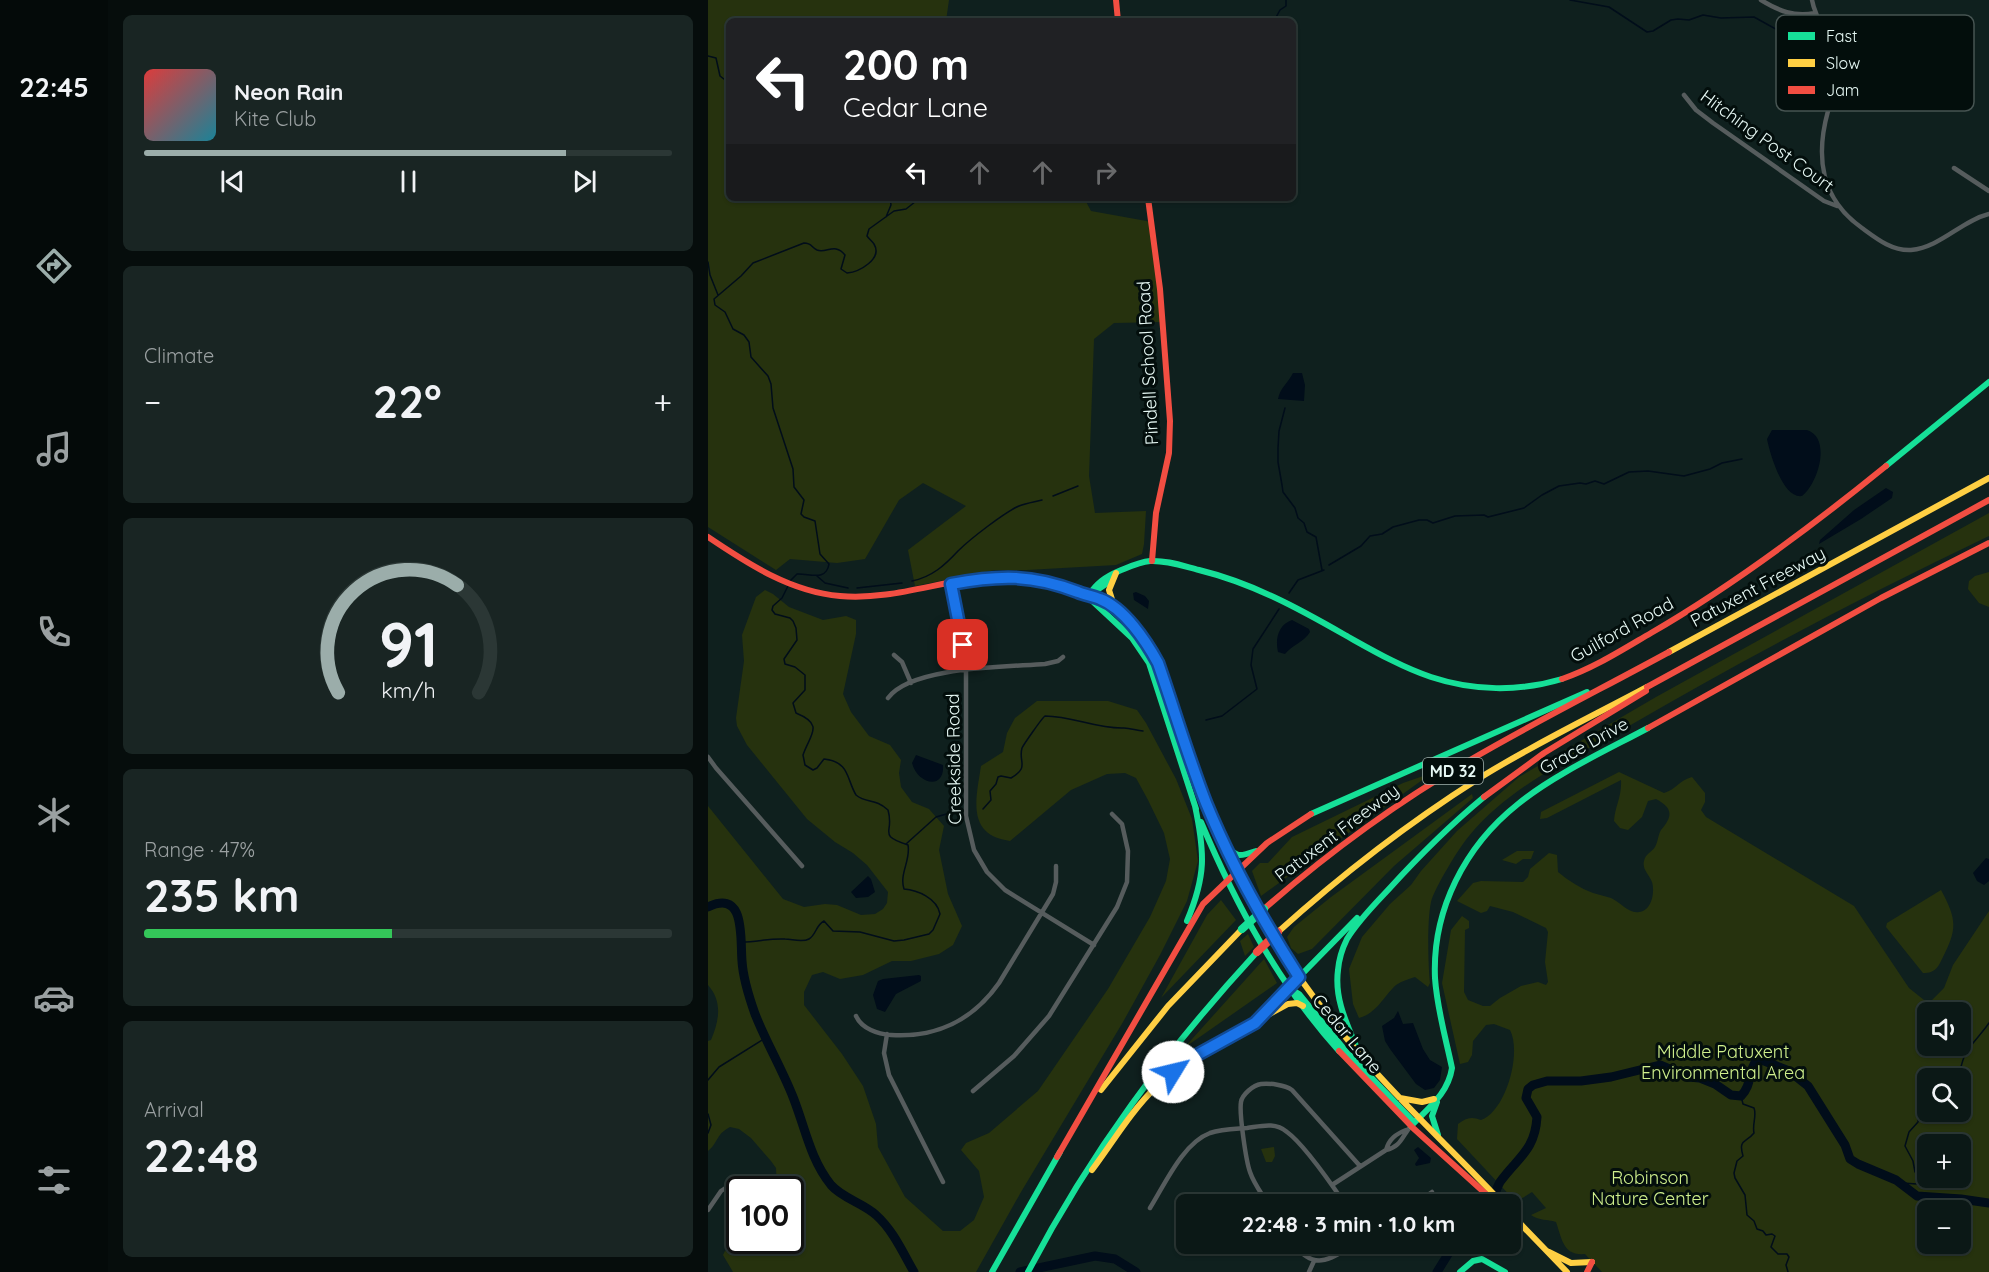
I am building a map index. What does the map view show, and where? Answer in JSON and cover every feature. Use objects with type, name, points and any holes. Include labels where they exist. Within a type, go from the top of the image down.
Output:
[{"type":"main road","points":[[1116,0],[1118,18]]},
{"type":"main road","name":"Pindell School Road","points":[[1148,201],[1160,289],[1170,421],[1168,453],[1156,513],[1152,561]]},
{"type":"main road","name":"Guilford Road","points":[[1088,596],[1107,574],[1114,576],[1129,566],[1152,561],[1199,568],[1250,584],[1397,662],[1433,678],[1491,688],[1518,688],[1544,684],[1596,665],[1747,574],[1989,382]]},
{"type":"main road","name":"Patuxent Freeway","points":[[993,1272],[1057,1156],[1133,1047],[1193,978],[1242,929],[1322,860],[1394,807],[1470,760],[1989,478]]},
{"type":"main road","name":"Patuxent Freeway","points":[[1028,1272],[1070,1197],[1110,1134],[1159,1065],[1214,998],[1257,952],[1370,853],[1443,801],[1522,754],[1989,500]]},
{"type":"main road","points":[[709,539],[782,582],[837,596],[863,598],[892,595],[992,577],[1018,577],[1055,584],[1088,596]]},
{"type":"main road","name":"Grace Drive","points":[[1413,1124],[1448,1086],[1452,1072],[1436,978],[1435,959],[1440,921],[1449,892],[1463,864],[1476,843],[1492,824],[1517,803],[1543,786],[1881,598],[1989,543]]},
{"type":"main road","points":[[1114,576],[1110,595],[1115,609]]},
{"type":"main road","name":"Cedar Lane","points":[[1088,596],[1101,599],[1115,609],[1139,633],[1158,663],[1206,802],[1237,872],[1256,909],[1299,977],[1336,1026],[1399,1097],[1413,1124],[1440,1139],[1494,1194]]},
{"type":"main road","name":"Cedar Lane","points":[[1088,596],[1132,638],[1149,663],[1195,806],[1226,881],[1256,936],[1289,988],[1356,1070],[1484,1194]]},
{"type":"main road","points":[[1255,1023],[1363,912],[1469,810],[1531,761],[1759,626]]},
{"type":"main road","points":[[1057,1156],[1203,904],[1284,829],[1311,814],[1659,658]]},
{"type":"main road","points":[[1166,967],[1198,898],[1202,882],[1203,840],[1195,806]]},
{"type":"main road","points":[[1225,844],[1233,853],[1241,856],[1260,849]]},
{"type":"main road","points":[[1359,1053],[1341,1012],[1337,991],[1338,968],[1345,944],[1356,925],[1393,884]]},
{"type":"main road","points":[[1289,988],[1299,994],[1344,1049],[1413,1124]]},
{"type":"main road","points":[[1070,1197],[1102,1158],[1138,1107],[1156,1087],[1197,1055],[1290,1003],[1303,1006]]},
{"type":"main road","points":[[1399,1097],[1422,1102],[1440,1096]]},
{"type":"main road","points":[[1440,1096],[1432,1116],[1440,1139]]},
{"type":"main road","points":[[1521,1225],[1567,1272]]},
{"type":"main road","points":[[1544,1248],[1571,1263],[1592,1262],[1587,1272]]},
{"type":"main road","points":[[1460,1272],[1473,1260],[1480,1258],[1493,1263],[1505,1272]]},
{"type":"street","points":[[1761,0],[1791,14],[1804,15],[1815,13],[1812,0]]},
{"type":"street","name":"Hitching Post Court","points":[[1684,95],[1696,110],[1713,123],[1824,201],[1837,206]]},
{"type":"street","points":[[1829,111],[1821,142],[1824,172],[1837,206],[1847,217],[1873,236],[1888,245],[1903,250],[1919,248],[1989,213]]},
{"type":"street","points":[[1954,168],[1989,192]]},
{"type":"street","name":"Creekside Road","points":[[951,584],[966,669],[966,816],[970,839],[980,861],[996,883],[1094,945]]},
{"type":"street","points":[[894,655],[902,662],[912,683]]},
{"type":"street","points":[[888,698],[896,690],[942,672],[1046,664],[1063,657]]},
{"type":"street","points":[[708,757],[802,866]]},
{"type":"street","points":[[973,1091],[1009,1061],[1039,1029],[1059,1001],[1120,900],[1128,871],[1128,851],[1122,824],[1112,814]]},
{"type":"street","points":[[856,1016],[858,1021],[869,1029],[906,1036],[930,1033],[954,1024],[975,1011],[992,994],[1042,913],[1055,888],[1056,866]]},
{"type":"street","points":[[887,1034],[884,1053],[888,1075],[943,1182]]},
{"type":"street","points":[[1262,1194],[1250,1174],[1241,1102],[1255,1086],[1263,1084],[1288,1088],[1360,1166]]},
{"type":"street","points":[[1332,1185],[1386,1150],[1388,1143],[1398,1133],[1413,1124]]},
{"type":"street","points":[[1150,1208],[1194,1143],[1210,1133],[1269,1125],[1281,1127],[1294,1137],[1338,1194]]},
{"type":"street","points":[[708,1210],[726,1188]]},
{"type":"street","points":[[1302,1254],[1314,1261],[1329,1260],[1339,1254]]},
{"type":"street","points":[[1309,1272],[1314,1261]]},
{"type":"green space","points":[[708,0],[949,0],[946,18],[726,18],[726,201],[1086,201],[1091,211],[1152,222],[1163,322],[1114,323],[1094,339],[1089,476],[1095,513],[1146,511],[1142,554],[1116,565],[995,570],[915,586],[908,550],[966,506],[923,483],[899,500],[865,559],[837,563],[790,559],[776,570],[708,527]]},
{"type":"green space","points":[[1989,513],[1989,536],[1807,627],[1717,676],[1565,761],[1523,787],[1504,802],[1465,841],[1433,896],[1429,920],[1430,983],[1428,987],[1415,977],[1403,981],[1396,985],[1371,1012],[1359,1018],[1353,1004],[1349,969],[1362,937],[1457,831],[1519,777],[1656,697]]},
{"type":"green space","points":[[1989,572],[1989,607],[1979,603],[1968,589],[1969,581],[1975,576]]},
{"type":"green space","points":[[765,590],[789,607],[823,620],[846,616],[856,620],[856,634],[843,694],[851,712],[869,736],[890,745],[901,760],[899,773],[901,787],[912,802],[929,809],[944,826],[939,850],[948,894],[962,926],[953,945],[939,954],[911,961],[892,961],[863,975],[840,979],[823,972],[812,975],[804,992],[804,1005],[842,1054],[863,1086],[876,1124],[878,1147],[905,1197],[943,1231],[960,1231],[974,1220],[984,1197],[979,1171],[961,1150],[966,1143],[989,1133],[1038,1091],[1108,989],[1150,917],[1166,881],[1170,859],[1164,833],[1136,778],[1125,773],[1107,774],[1071,790],[1010,841],[986,831],[980,823],[976,803],[981,766],[1003,752],[1007,733],[1015,718],[1037,701],[1108,701],[1137,710],[1176,779],[1192,819],[1198,861],[1187,901],[1123,1022],[976,1272],[733,1272],[723,1255],[725,1251],[726,1254],[804,1254],[804,1176],[776,1176],[776,1168],[771,1161],[751,1138],[739,1129],[730,1127],[725,1130],[708,1151],[708,1041],[711,1040],[718,1019],[718,1005],[708,985],[708,806],[783,899],[804,907],[837,905],[861,915],[875,914],[883,909],[887,903],[888,892],[867,865],[807,819],[747,745],[737,726],[736,718],[744,661],[742,635],[756,597]]},
{"type":"green space","points":[[1619,772],[1664,793],[1692,777],[1705,793],[1705,802],[1701,810],[1706,817],[1854,906],[1909,988],[1924,1000],[1932,1000],[1944,988],[1953,965],[1989,911],[1989,1272],[1602,1272],[1585,1254],[1572,1252],[1564,1245],[1556,1222],[1531,1215],[1546,1208],[1532,1192],[1521,1199],[1521,1194],[1509,1194],[1457,1139],[1458,1124],[1469,1118],[1481,1120],[1498,1105],[1504,1094],[1513,1066],[1513,1040],[1510,1030],[1494,1024],[1486,1025],[1473,1041],[1472,1055],[1468,1062],[1460,1064],[1442,983],[1451,930],[1462,916],[1469,921],[1469,928],[1465,930],[1464,992],[1468,1000],[1483,1006],[1490,1006],[1521,986],[1538,982],[1546,985],[1548,982],[1545,962],[1548,932],[1546,928],[1513,912],[1490,906],[1487,911],[1481,913],[1457,901],[1473,883],[1481,881],[1523,882],[1528,877],[1530,869],[1549,853],[1557,855],[1558,872],[1575,884],[1593,893],[1611,898],[1628,910],[1643,911],[1650,905],[1653,891],[1644,861],[1655,847],[1660,832],[1668,821],[1669,813],[1666,806],[1656,799],[1648,801],[1642,817],[1628,830],[1620,828],[1614,821],[1621,780],[1547,818],[1540,819],[1541,812]]},
{"type":"green space","points":[[1432,773],[1261,896],[1252,871],[1260,863],[1268,863],[1292,837],[1403,783]]},
{"type":"green space","points":[[1472,794],[1473,798],[1394,866],[1312,949],[1298,954],[1291,948],[1287,937],[1294,927],[1331,897]]},
{"type":"green space","points":[[1517,851],[1534,851],[1531,859],[1523,859],[1516,864],[1502,860]]},
{"type":"green space","points":[[1941,890],[1950,908],[1953,930],[1948,947],[1938,966],[1934,971],[1923,973],[1886,927],[1887,923]]},
{"type":"green space","points":[[1221,900],[1236,920],[1161,998],[1207,915]]},
{"type":"green space","points":[[1248,934],[1254,947],[1245,956],[1240,941]]},
{"type":"green space","points":[[1264,959],[1277,983],[1184,1048]]},
{"type":"green space","points":[[1274,1147],[1275,1156],[1272,1162],[1266,1162],[1261,1149]]},
{"type":"water","points":[[1293,373],[1302,373],[1305,385],[1304,401],[1278,399]]},
{"type":"water","points":[[1772,430],[1807,430],[1815,435],[1819,442],[1821,451],[1817,472],[1808,490],[1802,496],[1795,495],[1789,490],[1778,474],[1767,439]]},
{"type":"water","points":[[1886,488],[1893,492],[1892,498],[1819,544],[1820,540],[1854,510]]},
{"type":"water","points":[[1133,593],[1145,596],[1149,601],[1148,609],[1134,600]]},
{"type":"water","points":[[1292,620],[1309,629],[1310,632],[1285,654],[1278,652],[1279,633],[1283,625]]},
{"type":"water","points":[[916,755],[943,765],[940,779],[930,782],[919,776],[912,763]]},
{"type":"water","points":[[1986,858],[1989,859],[1989,881],[1984,885],[1977,881],[1973,873]]},
{"type":"water","points":[[868,876],[875,892],[868,897],[856,898],[851,892]]},
{"type":"water","points":[[919,975],[921,981],[896,994],[885,1012],[877,1009],[873,995],[878,981]]},
{"type":"water","points":[[1398,1011],[1403,1024],[1413,1023],[1430,1060],[1442,1067],[1440,1080],[1434,1088],[1425,1090],[1416,1084],[1385,1041],[1382,1026],[1394,1018]]},
{"type":"water","points":[[1418,1147],[1431,1158],[1430,1163],[1416,1166],[1419,1158],[1414,1150]]},
{"type":"waterway","points":[[1276,18],[1280,10],[1286,6],[1286,0]]},
{"type":"waterway","points":[[1570,0],[1609,7],[1647,32],[1671,20],[1689,20],[1703,15],[1721,18],[1754,17],[1776,29]]},
{"type":"waterway","points":[[708,56],[716,58],[720,76],[726,81]]},
{"type":"waterway","points":[[886,217],[890,201]]},
{"type":"waterway","points":[[790,581],[797,574],[821,575],[827,570],[829,564],[820,554],[815,521],[801,514],[804,500],[794,487],[793,469],[773,408],[768,376],[751,357],[749,342],[744,335],[733,329],[725,312],[715,305],[714,299],[753,263],[804,243],[820,251],[838,249],[845,255],[841,269],[847,273],[858,270],[873,260],[875,255],[874,244],[867,236],[869,229],[894,211],[906,209],[916,201]]},
{"type":"waterway","points":[[708,262],[710,275],[718,295]]},
{"type":"waterway","points":[[1285,408],[1279,431],[1278,448],[1283,492],[1295,508],[1307,532],[1316,537],[1322,570]]},
{"type":"waterway","points":[[1329,565],[1361,546],[1370,536],[1382,534],[1393,527],[1419,520],[1433,523],[1455,516],[1484,515],[1488,517],[1524,508],[1559,486],[1595,481],[1604,484],[1629,472],[1648,471],[1684,476],[1742,459]]},
{"type":"waterway","points":[[1053,496],[1078,486]]},
{"type":"waterway","points":[[912,581],[938,570],[988,526],[1013,509],[1042,500]]},
{"type":"waterway","points":[[1289,593],[1298,580],[1324,570]]},
{"type":"waterway","points":[[817,576],[825,583],[848,588]]},
{"type":"waterway","points":[[857,588],[902,583]]},
{"type":"waterway","points":[[742,942],[779,939],[806,940],[824,921],[833,931],[860,932],[894,941],[904,940],[929,934],[940,914],[931,899],[915,891],[904,889],[903,878],[908,845],[889,835],[888,810],[856,795],[846,772],[839,764],[824,759],[813,770],[805,765],[803,755],[812,736],[813,726],[805,717],[796,713],[793,703],[805,690],[805,675],[795,667],[785,664],[784,659],[797,640],[796,628],[790,618],[775,614],[772,610],[788,586]]},
{"type":"waterway","points":[[1206,720],[1222,716],[1257,689],[1251,665],[1253,649],[1279,609]]},
{"type":"waterway","points":[[983,809],[991,800],[990,791],[998,777],[1011,778],[1020,771],[1022,748],[1045,716],[1104,727],[1143,731]]},
{"type":"waterway","points":[[906,844],[936,817],[950,813]]},
{"type":"waterway","points":[[708,907],[720,903],[729,905],[735,910],[740,929],[744,974],[751,1001],[824,1175],[836,1190],[871,1211],[882,1221],[914,1272]]},
{"type":"waterway","points":[[1961,1068],[1967,1051],[1989,1023]]},
{"type":"waterway","points":[[708,1080],[719,1067],[767,1037]]},
{"type":"waterway","points":[[1495,1194],[1500,1182],[1524,1153],[1533,1138],[1537,1117],[1526,1098],[1528,1089],[1533,1085],[1547,1081],[1581,1081],[1611,1077],[1660,1065],[1688,1077],[1700,1078],[1715,1084],[1731,1095],[1741,1096],[1747,1087],[1756,1061],[1762,1060],[1789,1071],[1808,1086],[1845,1145],[1850,1159],[1896,1180],[1917,1196],[1989,1203]]},
{"type":"waterway","points":[[1741,1096],[1743,1104],[1754,1108],[1754,1133],[1742,1144],[1743,1156],[1737,1161],[1735,1178],[1745,1195],[1747,1215],[1754,1221],[1757,1229],[1766,1235],[1775,1236],[1771,1247],[1778,1254],[1787,1254],[1789,1257],[1786,1265],[1788,1272]]},
{"type":"waterway","points":[[708,1114],[711,1125],[708,1133]]},
{"type":"waterway","points":[[1902,1183],[1917,1184],[1921,1180],[1915,1172],[1913,1161],[1905,1146],[1909,1132],[1918,1122]]},
{"type":"waterway","points":[[1670,1192],[1677,1198]]},
{"type":"waterway","points":[[1437,1272],[1448,1254]]},
{"type":"waterway","points":[[1020,1272],[1095,1256],[1115,1259],[1136,1272]]},
{"type":"traffic: fast","points":[[1886,466],[1989,382]]},
{"type":"traffic: fast","points":[[1088,596],[1102,581],[1119,571],[1146,562],[1168,562],[1219,575],[1256,589],[1310,615],[1387,658],[1447,682],[1480,687],[1513,688],[1562,679]]},
{"type":"traffic: fast","points":[[1088,596],[1112,580]]},
{"type":"traffic: fast","points":[[1088,597],[1132,638],[1149,663],[1196,809]]},
{"type":"traffic: fast","points":[[1116,610],[1134,627],[1160,668],[1170,691],[1200,787],[1235,869],[1260,917]]},
{"type":"traffic: fast","points":[[1311,814],[1587,692]]},
{"type":"traffic: fast","points":[[1411,1126],[1442,1093],[1452,1068],[1438,1001],[1435,978],[1436,953],[1439,928],[1446,904],[1468,860],[1482,839],[1499,821],[1532,793],[1581,763],[1648,728]]},
{"type":"traffic: fast","points":[[1359,1053],[1343,1013],[1338,992],[1339,962],[1347,939],[1366,913],[1411,865],[1484,797]]},
{"type":"traffic: fast","points":[[1187,921],[1198,891],[1202,864],[1201,837],[1195,806]]},
{"type":"traffic: fast","points":[[1201,822],[1214,853],[1260,942],[1297,998],[1339,1051]]},
{"type":"traffic: fast","points":[[1225,844],[1239,855],[1256,851]]},
{"type":"traffic: fast","points":[[1242,929],[1264,909]]},
{"type":"traffic: fast","points":[[1258,1019],[1357,918]]},
{"type":"traffic: fast","points":[[1028,1272],[1077,1185],[1132,1104],[1191,1027],[1257,952]]},
{"type":"traffic: fast","points":[[1289,988],[1299,994],[1344,1049],[1414,1122]]},
{"type":"traffic: fast","points":[[1437,1102],[1432,1116],[1438,1135]]},
{"type":"traffic: fast","points":[[992,1272],[1060,1152]]},
{"type":"traffic: fast","points":[[1460,1272],[1473,1261],[1482,1259],[1505,1272]]},
{"type":"traffic: slow","points":[[1669,652],[1989,478]]},
{"type":"traffic: slow","points":[[1115,609],[1109,590],[1116,573]]},
{"type":"traffic: slow","points":[[1278,932],[1375,851],[1452,796],[1519,754],[1647,687]]},
{"type":"traffic: slow","points":[[1260,917],[1298,976],[1356,1050],[1404,1103],[1493,1194]]},
{"type":"traffic: slow","points":[[1101,1090],[1168,1006],[1242,929]]},
{"type":"traffic: slow","points":[[1092,1170],[1138,1106],[1156,1087],[1186,1062],[1219,1041],[1288,1004],[1297,1003],[1303,1006]]},
{"type":"traffic: slow","points":[[1400,1098],[1422,1102],[1434,1099]]},
{"type":"traffic: slow","points":[[1521,1224],[1567,1272]]},
{"type":"traffic: slow","points":[[1549,1252],[1571,1263],[1592,1262]]},
{"type":"traffic: jam","points":[[1116,0],[1118,18]]},
{"type":"traffic: jam","points":[[1148,201],[1160,289],[1170,421],[1169,453],[1156,513],[1152,561]]},
{"type":"traffic: jam","points":[[1562,679],[1608,658],[1682,615],[1801,533],[1886,466]]},
{"type":"traffic: jam","points":[[1647,687],[1989,500]]},
{"type":"traffic: jam","points":[[708,537],[787,583],[822,593],[861,597],[983,577],[1012,576],[1063,587],[1099,600],[1116,610]]},
{"type":"traffic: jam","points":[[1648,728],[1881,598],[1989,543]]},
{"type":"traffic: jam","points":[[1264,909],[1363,830],[1443,776],[1519,732],[1669,652]]},
{"type":"traffic: jam","points":[[1484,797],[1544,753],[1646,691]]},
{"type":"traffic: jam","points":[[1057,1157],[1203,904],[1267,843],[1311,814]]},
{"type":"traffic: jam","points":[[1257,952],[1278,932]]},
{"type":"traffic: jam","points":[[1339,1051],[1413,1128],[1486,1194]]},
{"type":"traffic: jam","points":[[1587,1272],[1592,1262]]},
{"type":"route","points":[[963,645],[951,584],[1004,576],[1030,578],[1101,599],[1128,620],[1149,646],[1158,663],[1206,802],[1225,848],[1256,909],[1299,977],[1255,1023],[1197,1055],[1173,1072]]},
{"type":"park label","name":"Middle Patuxent Environmental Area","points":[[1723,1062]]},
{"type":"park label","name":"Robinson Nature Center","points":[[1650,1188]]}]
